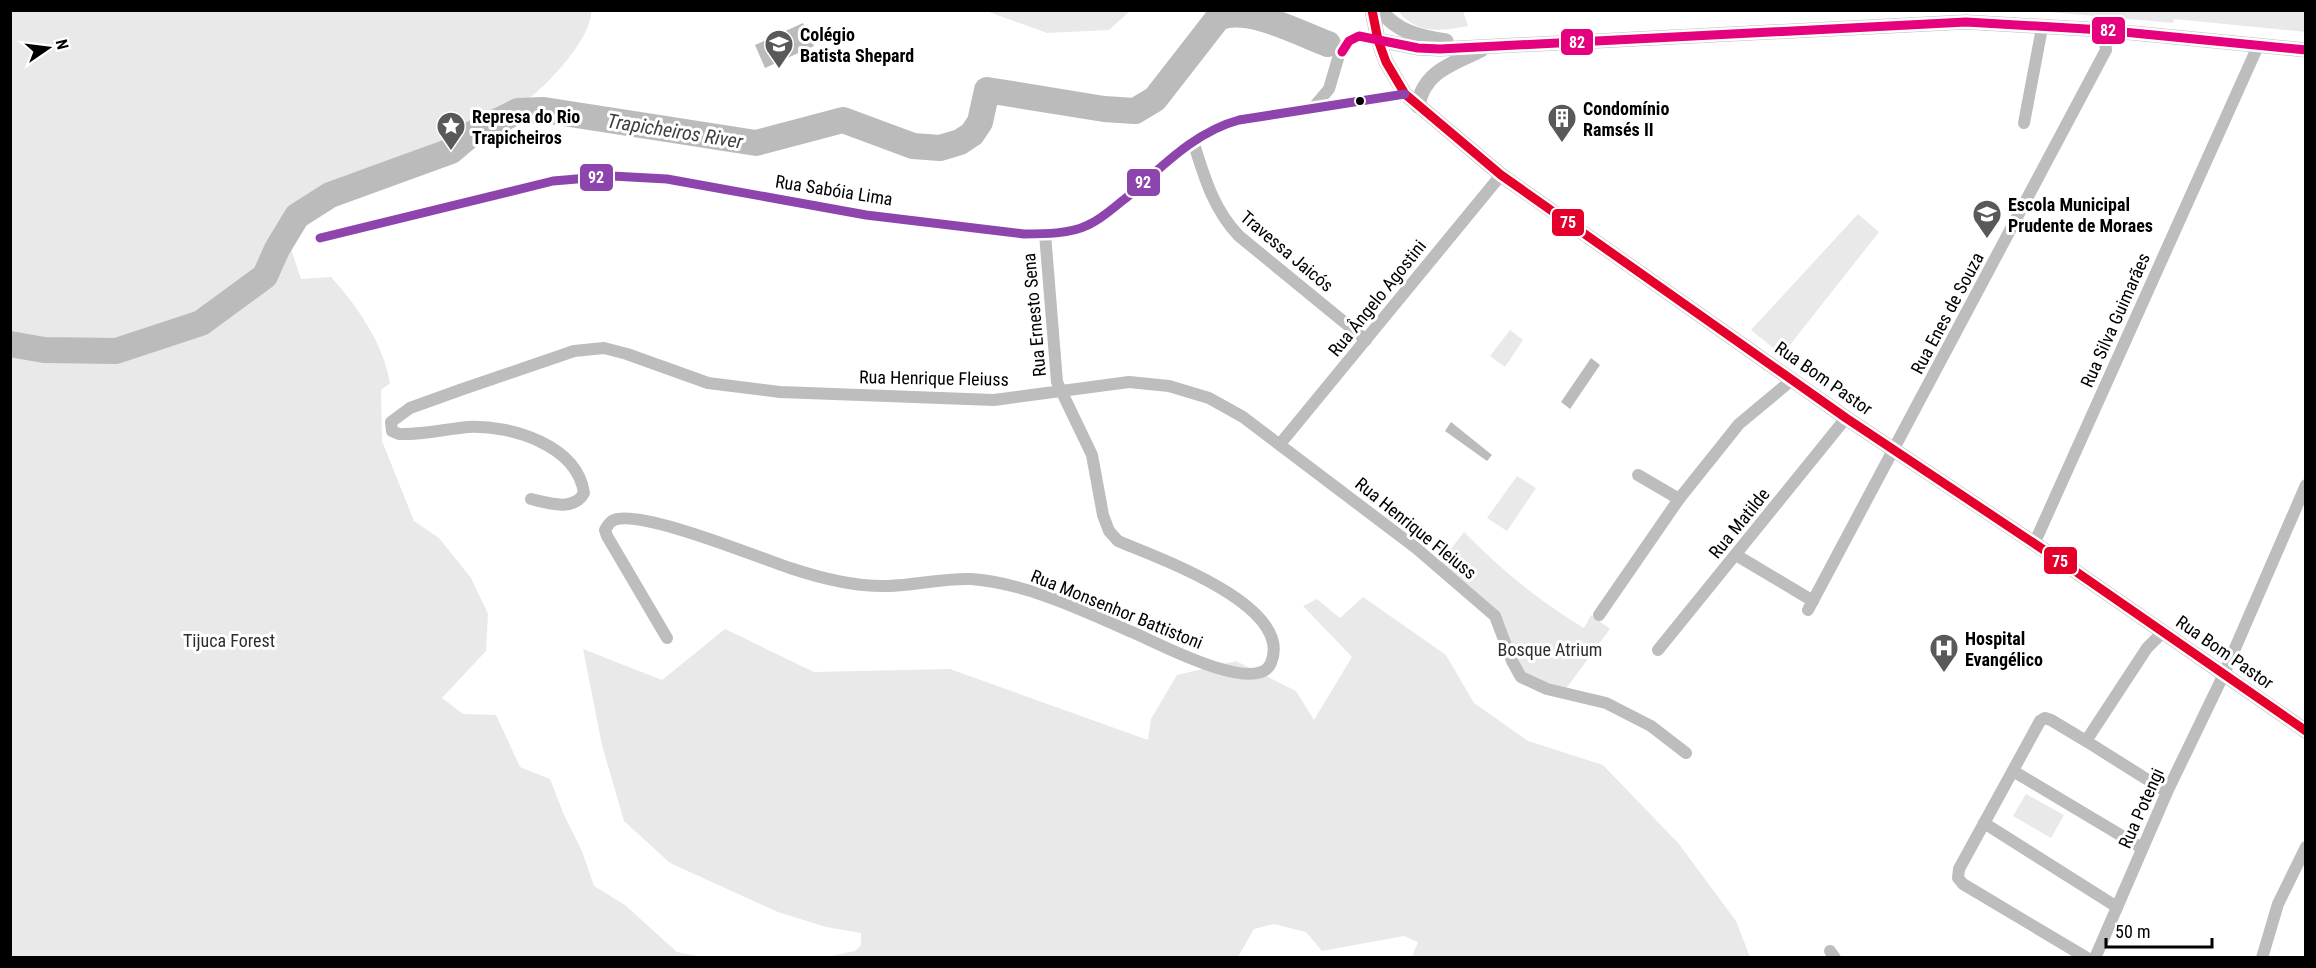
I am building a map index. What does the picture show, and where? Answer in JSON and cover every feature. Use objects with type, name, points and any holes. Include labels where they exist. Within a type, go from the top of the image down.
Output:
[{"type":"street","name":"Rua Bom Pastor","points":[[1372,10],[1378,40],[1386,62],[1405,94],[1501,175],[1846,418],[2306,731]]},
{"type":"street","points":[[1380,10],[1399,28],[1419,37],[1494,44]]},
{"type":"street","points":[[1313,108],[1329,89],[1339,55],[1348,41],[1359,36],[1418,48],[1440,49],[1966,16],[2042,28],[2103,30],[2306,50]]},
{"type":"street","points":[[2024,123],[2042,28]]},
{"type":"street","name":"Rua Enes de Souza","points":[[1736,555],[1810,606],[2106,50],[2103,30]]},
{"type":"street","points":[[1418,106],[1420,91],[1435,74],[1494,44]]},
{"type":"street","name":"Rua Silva Guimarães","points":[[2034,544],[2258,46]]},
{"type":"street","name":"Rua Sabóia Lima","points":[[320,238],[553,181],[612,176],[667,179],[866,215],[1024,234],[1045,234],[1088,226],[1106,214],[1193,141],[1223,124],[1405,94]]},
{"type":"street","name":"Travessa Jaicós","points":[[1193,141],[1212,198],[1223,220],[1239,236],[1366,340]]},
{"type":"street","name":"Rua Ângelo Agostini","points":[[1280,444],[1501,175]]},
{"type":"street","name":"Rua Ernesto Sena","points":[[1045,234],[1057,382],[1061,392]]},
{"type":"street","name":"Rua Henrique Fleiuss","points":[[531,499],[565,505],[579,500],[584,493],[582,483],[574,468],[560,453],[540,441],[495,429],[470,427],[399,434],[393,431],[391,422],[410,408],[533,365],[574,351],[603,348],[627,354],[708,383],[744,389],[994,400],[1129,382],[1169,386],[1209,398],[1243,417],[1416,548],[1495,616],[1512,661],[1521,677],[1547,689],[1606,703],[1651,726],[1686,753]]},
{"type":"street","points":[[1599,615],[1679,499],[1739,424],[1793,379]]},
{"type":"street","name":"Rua Monsenhor Battistoni","points":[[667,638],[607,536],[605,530],[615,519],[629,518],[685,532],[782,565],[836,580],[887,586],[970,579],[1019,588],[1125,629],[1209,666],[1238,674],[1263,671],[1271,664],[1272,645],[1265,626],[1249,609],[1224,588],[1118,541],[1109,531],[1103,515],[1092,455],[1061,392]]},
{"type":"street","name":"Rua Matilde","points":[[1658,650],[1846,418]]},
{"type":"street","points":[[1638,475],[1679,499]]},
{"type":"street","name":"Rua Potengi","points":[[2095,957],[2167,792],[2223,676],[2306,485]]},
{"type":"street","points":[[2086,741],[2147,648],[2163,632]]},
{"type":"street","points":[[2087,957],[1963,884],[1958,878],[1959,869],[2040,721],[2045,718],[2167,792]]},
{"type":"street","points":[[2013,771],[2142,848]]},
{"type":"street","points":[[1984,824],[2117,907]]},
{"type":"street","points":[[2262,957],[2278,904],[2306,847]]},
{"type":"green space","name":"Tijuca Forest","points":[[10,11],[591,11],[584,35],[575,49],[565,63],[530,98],[464,135],[454,142],[441,160],[383,173],[356,183],[285,231],[301,279],[331,277],[368,326],[382,354],[390,383],[381,390],[382,441],[414,521],[439,538],[471,578],[488,614],[486,651],[442,698],[463,714],[496,715],[520,767],[550,779],[564,815],[582,851],[594,886],[625,905],[677,952],[702,957],[11,957]]},
{"type":"green space","points":[[986,11],[1130,11],[1109,30],[1047,33]]},
{"type":"green space","points":[[1398,11],[1463,11],[1468,26],[1438,30],[1421,28]]},
{"type":"green space","points":[[2038,11],[2305,11],[2305,32],[2174,19],[2173,23]]},
{"type":"green space","points":[[1858,214],[1879,232],[1782,355],[1751,330]]},
{"type":"green space","points":[[1510,330],[1523,340],[1505,367],[1490,356]]},
{"type":"green space","points":[[1517,476],[1536,488],[1507,531],[1487,518]]},
{"type":"green space","name":"Bosque Atrium","points":[[1464,532],[1521,584],[1567,618],[1584,628],[1591,615],[1610,629],[1565,690],[1523,678],[1504,622],[1440,563]]},
{"type":"green space","points":[[1363,597],[1446,655],[1474,703],[1528,741],[1603,765],[1679,844],[1736,921],[1750,957],[1412,957],[1418,942],[1404,936],[1322,951],[1306,932],[1274,924],[1254,929],[1238,957],[827,957],[855,951],[861,945],[861,933],[826,927],[778,912],[670,863],[624,821],[602,745],[583,649],[662,680],[725,629],[814,672],[950,669],[1148,740],[1151,719],[1177,675],[1236,661],[1296,691],[1314,720],[1352,657],[1303,606],[1317,599],[1340,618]]},
{"type":"green space","points":[[2026,794],[2064,815],[2051,838],[2013,816]]},
{"type":"shaded area","points":[[803,23],[814,46],[765,68],[755,45]]},
{"type":"shaded area","points":[[1591,358],[1600,365],[1570,409],[1561,402]]},
{"type":"shaded area","points":[[1451,422],[1492,455],[1487,461],[1445,431]]},
{"type":"waterway","name":"Trapicheiros River","points":[[10,344],[44,350],[116,351],[201,323],[265,276],[277,249],[297,216],[330,195],[451,151],[470,135],[518,111],[544,110],[756,143],[843,120],[913,146],[940,148],[960,142],[972,134],[980,122],[987,90],[1104,109],[1135,111],[1155,99],[1218,18],[1230,15],[1258,18],[1328,44]]},
{"type":"transit line","name":"75","points":[[1372,10],[1378,40],[1386,62],[1405,94],[1501,175],[1846,418],[2062,562],[2306,731]]},
{"type":"transit line","name":"82","points":[[1342,52],[1349,41],[1359,36],[1418,48],[1440,49],[1966,22],[2103,30],[2306,50]]},
{"type":"transit line","name":"92","points":[[320,238],[553,181],[612,176],[667,179],[866,215],[1024,234],[1065,232],[1098,220],[1179,152],[1207,133],[1223,126],[1239,120],[1405,94]]},
{"type":"place","name":"Colégio Batista Shepard","points":[[779,70]]},
{"type":"place","name":"Condomínio Ramsés II","points":[[1562,144]]},
{"type":"place","name":"Represa do Rio Trapicheiros","points":[[451,152]]},
{"type":"place","name":"Escola Municipal Prudente de Moraes","points":[[1987,240]]},
{"type":"place","name":"Hospital Evangélico","points":[[1944,674]]}]
